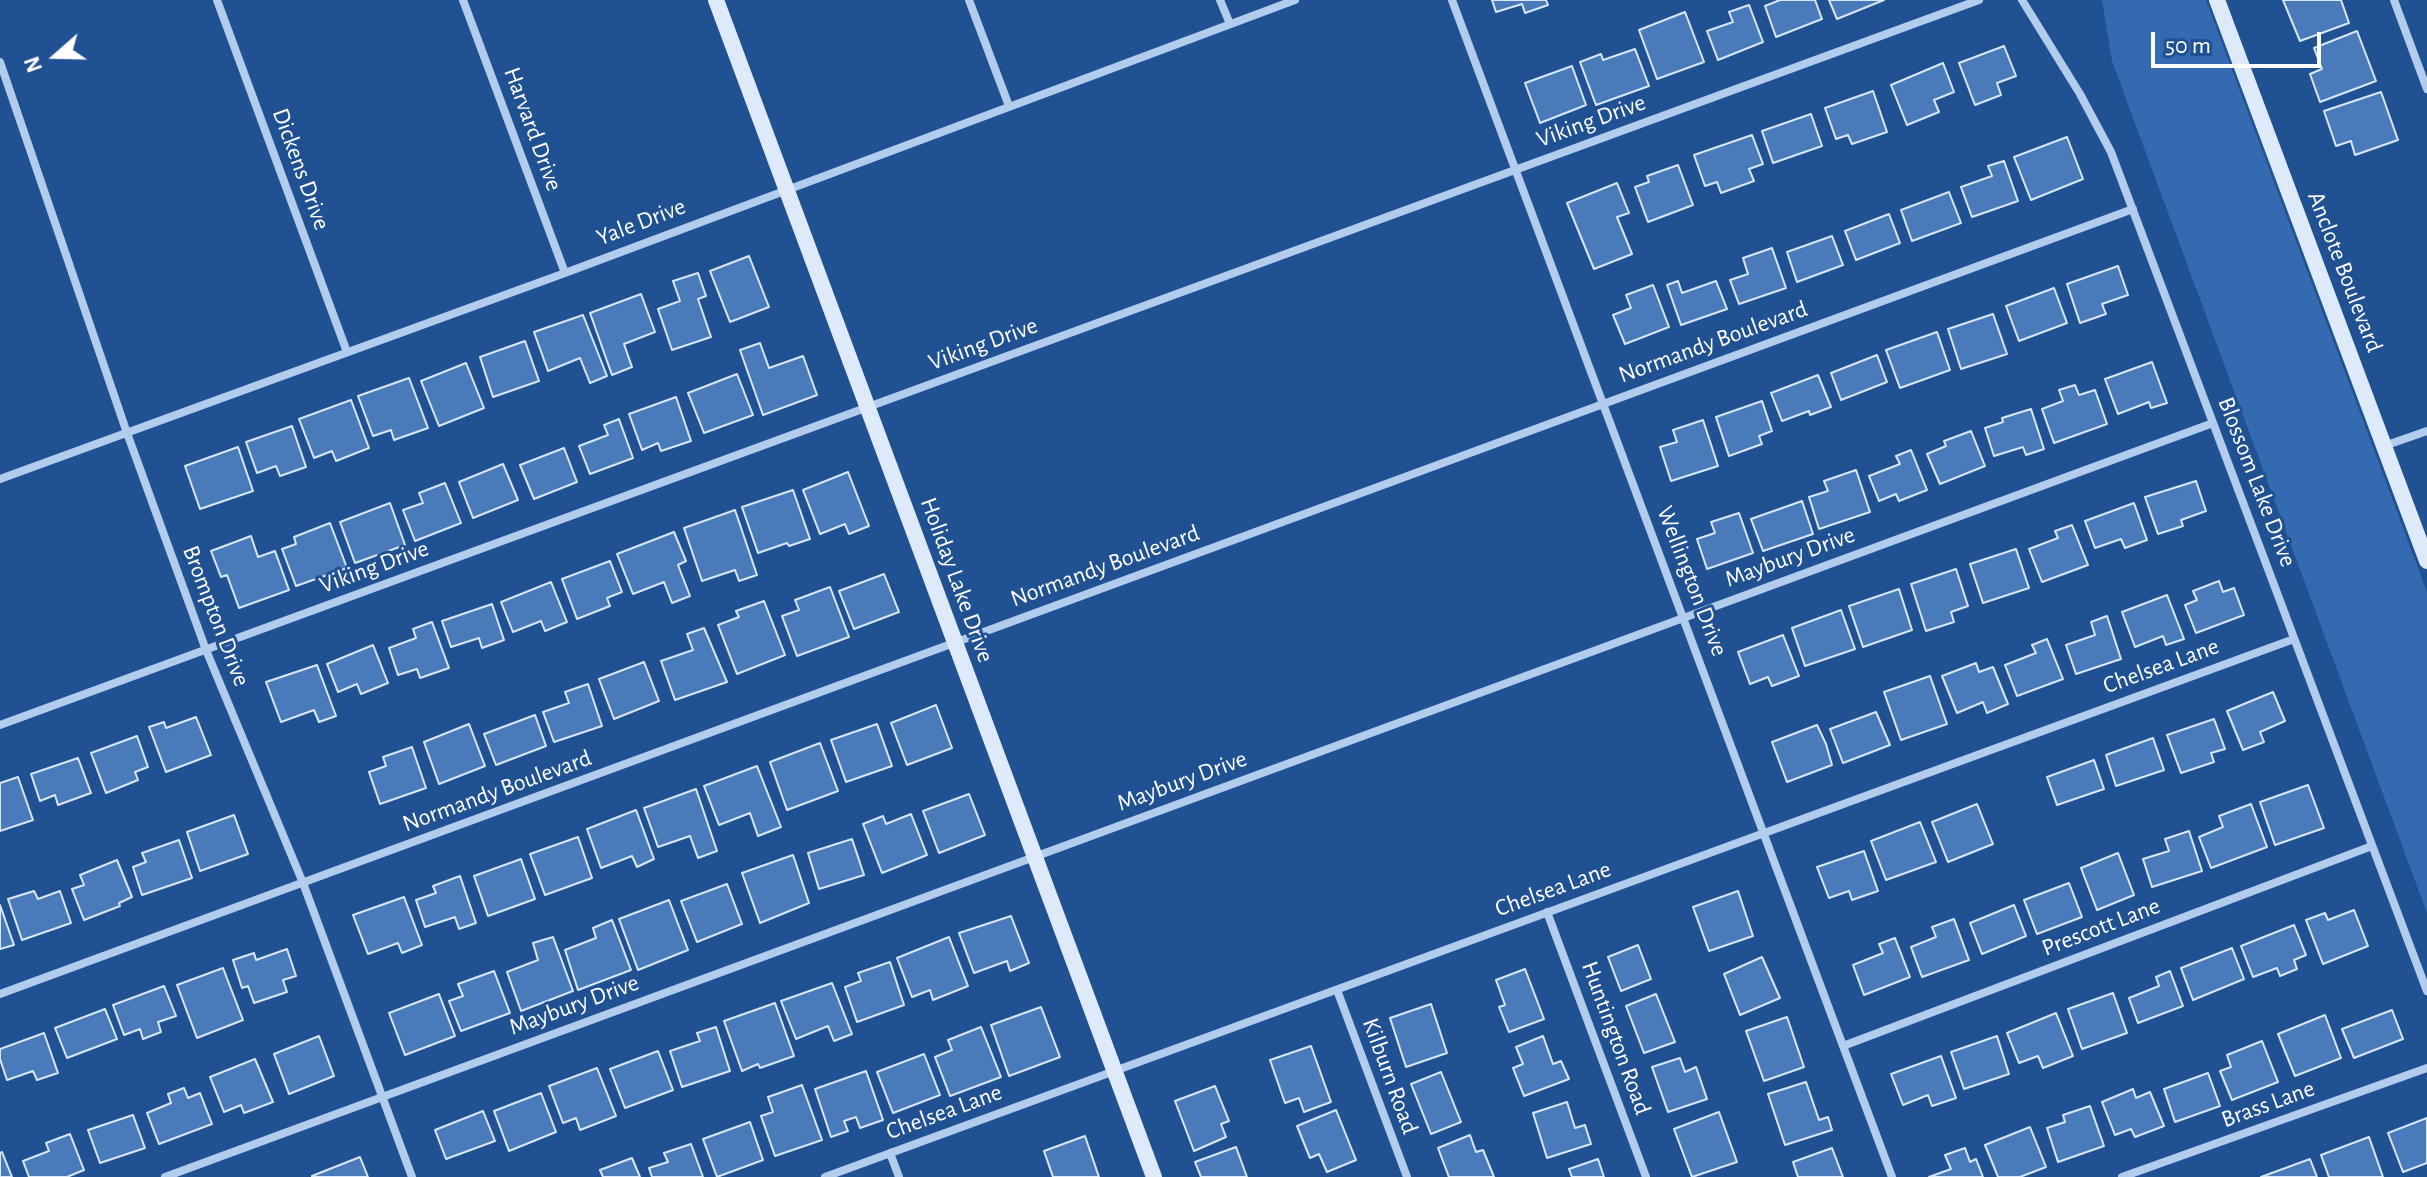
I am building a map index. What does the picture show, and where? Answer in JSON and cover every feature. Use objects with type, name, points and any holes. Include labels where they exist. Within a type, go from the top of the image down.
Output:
[{"type":"street","name":"Dickens Drive","points":[[217,0],[347,352]]},
{"type":"street","name":"Harvard Drive","points":[[463,0],[565,273]]},
{"type":"street","name":"Holiday Lake Drive","points":[[716,0],[1154,1177]]},
{"type":"street","points":[[969,0],[1009,106]]},
{"type":"street","points":[[1220,0],[1230,24]]},
{"type":"street","name":"Yale Drive","points":[[0,479],[565,273],[1295,0]]},
{"type":"street","name":"Wellington Drive","points":[[1452,0],[1892,1177]]},
{"type":"street","name":"Viking Drive","points":[[0,725],[1979,0]]},
{"type":"street","name":"Blossom Lake Drive","points":[[2022,0],[2105,141],[2133,209],[2427,991]]},
{"type":"street","name":"Anclote Boulevard","points":[[2217,0],[2427,561]]},
{"type":"street","points":[[2394,0],[2427,89]]},
{"type":"street","name":"Brompton Drive","points":[[0,62],[127,433],[206,650],[303,883],[412,1177]]},
{"type":"street","name":"Normandy Boulevard","points":[[0,994],[2133,209]]},
{"type":"street","name":"Maybury Drive","points":[[165,1177],[2213,423]]},
{"type":"street","points":[[2384,446],[2427,431]]},
{"type":"street","name":"Chelsea Lane","points":[[825,1177],[2294,639]]},
{"type":"street","name":"Prescott Lane","points":[[1843,1046],[2372,846]]},
{"type":"street","name":"Huntington Road","points":[[1547,912],[1646,1177]]},
{"type":"street","name":"Kilburn Road","points":[[1337,990],[1407,1177]]},
{"type":"street","name":"Brass Lane","points":[[2122,1177],[2427,1068]]},
{"type":"street","points":[[890,1153],[899,1177]]},
{"type":"shaded area","points":[[2102,0],[2206,0],[2427,592],[2427,913],[2112,61]]},
{"type":"building","points":[[1492,0],[1546,0],[1548,5],[1525,13],[1522,4],[1496,12]]},
{"type":"building","points":[[1780,0],[1815,0],[1822,19],[1776,37],[1765,6]]},
{"type":"building","points":[[1829,0],[1884,0],[1837,19]]},
{"type":"building","points":[[2283,0],[2341,0],[2349,23],[2300,41]]},
{"type":"building","points":[[1749,5],[1763,42],[1718,60],[1707,31],[1733,22],[1729,12]]},
{"type":"building","points":[[1685,12],[1704,62],[1657,79],[1639,30]]},
{"type":"building","points":[[2357,31],[2376,81],[2320,102],[2310,74],[2322,69],[2314,48]]},
{"type":"building","points":[[2004,46],[2016,76],[1997,83],[2001,95],[1975,105],[1959,63]]},
{"type":"building","points":[[1635,49],[1649,86],[1596,105],[1580,62],[1601,54],[1603,60]]},
{"type":"building","points":[[1943,63],[1954,92],[1934,100],[1939,112],[1907,125],[1891,85]]},
{"type":"building","points":[[1572,66],[1586,105],[1540,123],[1525,83]]},
{"type":"building","points":[[1873,91],[1887,132],[1852,144],[1848,135],[1836,139],[1825,108]]},
{"type":"building","points":[[2381,92],[2398,140],[2355,155],[2351,141],[2336,146],[2324,111]]},
{"type":"building","points":[[1811,114],[1822,146],[1773,163],[1762,131]]},
{"type":"building","points":[[1752,135],[1763,164],[1749,169],[1754,181],[1721,193],[1717,182],[1705,186],[1694,155]]},
{"type":"building","points":[[2067,137],[2083,179],[2031,200],[2014,157]]},
{"type":"building","points":[[2004,161],[2018,201],[1972,217],[1961,187],[1992,176],[1988,166]]},
{"type":"building","points":[[1678,165],[1693,205],[1648,222],[1635,187],[1649,182],[1647,176]]},
{"type":"building","points":[[1617,183],[1629,213],[1617,217],[1632,254],[1594,269],[1567,203]]},
{"type":"building","points":[[1949,192],[1961,223],[1912,241],[1901,210]]},
{"type":"building","points":[[1889,214],[1900,243],[1856,260],[1845,231]]},
{"type":"building","points":[[1832,236],[1843,265],[1797,282],[1787,252]]},
{"type":"building","points":[[1772,248],[1786,288],[1739,304],[1730,280],[1748,274],[1743,258]]},
{"type":"building","points":[[749,256],[769,307],[730,322],[710,271]]},
{"type":"building","points":[[2118,266],[2128,295],[2102,304],[2106,314],[2080,323],[2067,284]]},
{"type":"building","points":[[698,273],[706,296],[698,299],[711,337],[672,350],[658,309],[680,301],[673,281]]},
{"type":"building","points":[[1678,281],[1682,293],[1716,281],[1727,309],[1681,325],[1667,285]]},
{"type":"building","points":[[1653,285],[1669,327],[1625,344],[1613,315],[1631,308],[1626,295]]},
{"type":"building","points":[[2054,288],[2067,323],[2019,341],[2006,306]]},
{"type":"building","points":[[641,294],[655,332],[624,344],[632,367],[612,375],[590,313]]},
{"type":"building","points":[[1993,314],[2007,354],[1961,369],[1948,329]]},
{"type":"building","points":[[583,315],[607,376],[590,383],[580,358],[548,371],[534,332]]},
{"type":"building","points":[[1937,332],[1950,370],[1900,388],[1886,350]]},
{"type":"building","points":[[525,341],[539,381],[493,397],[480,357]]},
{"type":"building","points":[[760,343],[769,368],[803,356],[817,395],[763,415],[740,350]]},
{"type":"building","points":[[1877,355],[1887,382],[1841,400],[1831,373]]},
{"type":"building","points":[[2152,362],[2167,403],[2151,408],[2149,402],[2118,414],[2105,379]]},
{"type":"building","points":[[466,363],[484,408],[439,426],[421,381]]},
{"type":"building","points":[[737,374],[753,415],[704,433],[688,393]]},
{"type":"building","points":[[1818,375],[1831,407],[1782,421],[1771,393]]},
{"type":"building","points":[[409,378],[428,428],[394,440],[391,430],[373,436],[358,396]]},
{"type":"building","points":[[2075,385],[2079,395],[2095,390],[2107,424],[2054,443],[2042,409],[2063,401],[2059,390]]},
{"type":"building","points":[[676,397],[691,441],[661,451],[658,443],[642,450],[629,414]]},
{"type":"building","points":[[351,400],[369,448],[336,461],[332,451],[314,458],[299,419]]},
{"type":"building","points":[[1762,401],[1772,431],[1759,436],[1762,444],[1729,456],[1716,417]]},
{"type":"building","points":[[2031,409],[2044,449],[2026,455],[2023,447],[1994,456],[1985,428],[2003,422],[2002,418]]},
{"type":"building","points":[[619,419],[633,458],[590,474],[579,446],[608,435],[604,425]]},
{"type":"building","points":[[1703,420],[1718,466],[1671,481],[1660,447],[1677,442],[1673,430]]},
{"type":"building","points":[[292,426],[306,467],[280,476],[276,466],[257,473],[246,442]]},
{"type":"building","points":[[1971,431],[1985,466],[1940,484],[1927,454],[1946,446],[1944,441]]},
{"type":"building","points":[[238,447],[253,491],[200,509],[185,466]]},
{"type":"building","points":[[564,448],[577,482],[534,499],[520,465]]},
{"type":"building","points":[[1911,450],[1927,490],[1899,501],[1896,494],[1879,501],[1869,476],[1900,464],[1896,456]]},
{"type":"building","points":[[503,464],[518,500],[473,518],[459,482]]},
{"type":"building","points":[[1856,470],[1870,512],[1819,529],[1809,497],[1828,491],[1824,481]]},
{"type":"building","points":[[848,472],[869,526],[849,534],[845,524],[820,534],[803,490]]},
{"type":"building","points":[[2196,481],[2206,511],[2181,520],[2183,526],[2158,534],[2145,497]]},
{"type":"building","points":[[445,483],[461,523],[415,541],[403,510],[423,503],[419,493]]},
{"type":"building","points":[[793,490],[810,539],[758,553],[742,507]]},
{"type":"building","points":[[1802,501],[1813,534],[1763,551],[1751,519]]},
{"type":"building","points":[[390,503],[405,545],[355,563],[340,522]]},
{"type":"building","points":[[2134,503],[2147,540],[2125,548],[2121,539],[2095,548],[2085,521]]},
{"type":"building","points":[[735,510],[757,575],[739,581],[735,570],[702,581],[684,528]]},
{"type":"building","points":[[1739,513],[1753,553],[1707,569],[1697,539],[1715,533],[1711,522]]},
{"type":"building","points":[[330,523],[347,568],[296,586],[282,549],[296,544],[294,537]]},
{"type":"building","points":[[2072,525],[2088,565],[2042,582],[2029,549],[2058,538],[2055,531]]},
{"type":"building","points":[[674,532],[686,561],[678,565],[690,596],[672,603],[664,582],[633,594],[617,554]]},
{"type":"building","points":[[251,536],[258,557],[275,551],[289,590],[239,608],[227,575],[221,577],[211,551]]},
{"type":"building","points":[[2016,549],[2029,588],[1983,603],[1970,564]]},
{"type":"building","points":[[610,561],[622,592],[607,598],[610,606],[577,619],[562,579]]},
{"type":"building","points":[[1956,569],[1968,606],[1951,612],[1954,622],[1926,631],[1911,584]]},
{"type":"building","points":[[884,574],[899,612],[854,629],[839,591]]},
{"type":"building","points":[[2219,581],[2223,592],[2234,588],[2244,615],[2196,633],[2185,605],[2197,600],[2193,591]]},
{"type":"building","points":[[551,582],[567,622],[545,631],[541,621],[513,632],[501,602]]},
{"type":"building","points":[[830,587],[849,637],[797,656],[782,616],[799,610],[795,600]]},
{"type":"building","points":[[1899,589],[1912,630],[1863,647],[1849,606]]},
{"type":"building","points":[[2167,595],[2184,639],[2166,645],[2163,636],[2135,647],[2122,612]]},
{"type":"building","points":[[764,601],[785,655],[737,674],[718,625],[739,617],[736,611]]},
{"type":"building","points":[[492,604],[504,640],[482,648],[479,638],[451,647],[442,621]]},
{"type":"building","points":[[1841,610],[1855,649],[1805,666],[1792,628]]},
{"type":"building","points":[[2107,616],[2121,659],[2076,674],[2066,645],[2095,635],[2091,622]]},
{"type":"building","points":[[432,622],[449,668],[420,678],[417,669],[398,675],[389,648],[416,638],[413,629]]},
{"type":"building","points":[[704,628],[727,682],[675,700],[661,661],[693,650],[687,634]]},
{"type":"building","points":[[1783,635],[1799,676],[1772,686],[1768,677],[1750,684],[1738,652]]},
{"type":"building","points":[[2047,639],[2063,679],[2017,696],[2005,665],[2036,653],[2032,645]]},
{"type":"building","points":[[373,645],[388,683],[361,694],[357,684],[338,692],[327,664]]},
{"type":"building","points":[[644,662],[659,701],[614,719],[599,679]]},
{"type":"building","points":[[1976,663],[1979,672],[1993,667],[2008,704],[1987,713],[1983,702],[1957,713],[1942,676]]},
{"type":"building","points":[[317,665],[336,716],[319,722],[314,710],[281,722],[266,682]]},
{"type":"building","points":[[1930,676],[1947,724],[1901,740],[1884,692]]},
{"type":"building","points":[[588,684],[602,726],[554,742],[543,712],[569,703],[565,692]]},
{"type":"building","points":[[2273,692],[2285,721],[2260,732],[2264,742],[2243,750],[2227,711]]},
{"type":"building","points":[[936,705],[952,748],[907,765],[891,723]]},
{"type":"building","points":[[1876,712],[1890,745],[1843,763],[1830,729]]},
{"type":"building","points":[[535,715],[546,746],[496,765],[484,734]]},
{"type":"building","points":[[196,717],[211,755],[166,772],[149,727],[164,722],[166,728]]},
{"type":"building","points":[[2214,719],[2225,749],[2211,753],[2214,762],[2181,773],[2167,735]]},
{"type":"building","points":[[469,724],[485,766],[439,784],[424,742]]},
{"type":"building","points":[[877,724],[892,766],[846,782],[831,740]]},
{"type":"building","points":[[1817,725],[1832,765],[1787,782],[1772,742]]},
{"type":"building","points":[[137,736],[148,767],[135,772],[138,780],[106,793],[91,753]]},
{"type":"building","points":[[2153,738],[2164,770],[2116,786],[2106,755]]},
{"type":"building","points":[[820,743],[838,791],[787,810],[770,762]]},
{"type":"building","points":[[412,747],[426,788],[380,804],[369,772],[386,766],[383,757]]},
{"type":"building","points":[[78,758],[91,793],[58,805],[55,795],[40,801],[31,774]]},
{"type":"building","points":[[2094,760],[2104,789],[2057,805],[2047,777]]},
{"type":"building","points":[[757,766],[781,827],[758,836],[750,813],[719,825],[704,786]]},
{"type":"building","points":[[18,777],[33,820],[0,831],[0,783]]},
{"type":"building","points":[[2308,785],[2324,828],[2275,845],[2260,802]]},
{"type":"building","points":[[696,789],[717,851],[698,858],[690,836],[658,847],[644,808]]},
{"type":"building","points":[[969,794],[985,835],[939,853],[923,811]]},
{"type":"building","points":[[1977,804],[1993,844],[1948,862],[1932,822]]},
{"type":"building","points":[[2251,804],[2267,847],[2211,868],[2199,837],[2223,827],[2219,816]]},
{"type":"building","points":[[636,810],[654,859],[637,867],[632,856],[601,868],[587,829]]},
{"type":"building","points":[[911,814],[927,855],[882,873],[863,824],[883,816],[886,824]]},
{"type":"building","points":[[234,815],[248,854],[200,871],[187,832]]},
{"type":"building","points":[[1920,822],[1936,862],[1886,880],[1871,841]]},
{"type":"building","points":[[2189,831],[2202,871],[2152,887],[2143,859],[2169,851],[2165,839]]},
{"type":"building","points":[[578,837],[592,878],[545,895],[530,854]]},
{"type":"building","points":[[852,839],[864,875],[819,889],[808,853]]},
{"type":"building","points":[[179,840],[192,878],[142,895],[133,867],[146,862],[142,853]]},
{"type":"building","points":[[1864,851],[1878,891],[1852,900],[1849,891],[1829,898],[1817,867]]},
{"type":"building","points":[[2118,853],[2134,895],[2097,910],[2081,868]]},
{"type":"building","points":[[793,855],[809,903],[760,923],[742,873]]},
{"type":"building","points":[[521,859],[535,899],[488,916],[474,876]]},
{"type":"building","points":[[117,860],[132,897],[119,903],[120,906],[84,920],[72,889],[84,885],[80,875]]},
{"type":"building","points":[[460,876],[476,923],[459,929],[455,917],[425,927],[416,900],[436,893],[433,886]]},
{"type":"building","points":[[2069,883],[2082,917],[2037,934],[2024,900]]},
{"type":"building","points":[[727,884],[742,924],[697,942],[681,901]]},
{"type":"building","points":[[34,891],[38,899],[60,891],[71,923],[22,940],[8,899]]},
{"type":"building","points":[[1738,891],[1753,936],[1709,951],[1693,907]]},
{"type":"building","points":[[404,897],[422,945],[402,953],[398,943],[368,954],[353,915]]},
{"type":"building","points":[[669,900],[688,950],[638,970],[619,919]]},
{"type":"building","points":[[0,905],[14,945],[0,949]]},
{"type":"building","points":[[2014,905],[2026,936],[1982,954],[1970,923]]},
{"type":"building","points":[[2354,910],[2368,946],[2323,964],[2306,920],[2325,913],[2328,920]]},
{"type":"building","points":[[1011,916],[1029,963],[1010,971],[1007,961],[974,973],[959,933]]},
{"type":"building","points":[[1954,919],[1969,960],[1922,977],[1911,947],[1936,937],[1932,927]]},
{"type":"building","points":[[612,920],[631,970],[578,990],[565,950],[596,938],[593,928]]},
{"type":"building","points":[[2294,925],[2306,955],[2294,960],[2297,969],[2280,976],[2277,968],[2253,977],[2241,946]]},
{"type":"building","points":[[553,937],[573,991],[521,1011],[507,972],[538,960],[533,943]]},
{"type":"building","points":[[949,937],[968,986],[933,1000],[930,990],[912,997],[897,958]]},
{"type":"building","points":[[1895,938],[1910,977],[1864,995],[1853,965],[1883,953],[1879,944]]},
{"type":"building","points":[[1638,945],[1651,979],[1621,991],[1608,957]]},
{"type":"building","points":[[2232,948],[2244,979],[2193,1000],[2181,968]]},
{"type":"building","points":[[287,949],[296,976],[283,980],[287,992],[254,1003],[248,986],[242,988],[233,960],[254,953],[256,960]]},
{"type":"building","points":[[1762,957],[1780,998],[1740,1015],[1724,974]]},
{"type":"building","points":[[890,962],[904,1005],[857,1022],[845,987],[861,981],[858,973]]},
{"type":"building","points":[[223,968],[243,1020],[197,1038],[177,985]]},
{"type":"building","points":[[1525,969],[1544,1019],[1509,1032],[1499,1007],[1505,1005],[1496,980]]},
{"type":"building","points":[[494,971],[510,1013],[461,1031],[449,1001],[463,996],[458,984]]},
{"type":"building","points":[[2170,971],[2183,1006],[2138,1023],[2129,998],[2159,986],[2156,977]]},
{"type":"building","points":[[832,983],[852,1034],[834,1041],[828,1026],[796,1039],[781,1001]]},
{"type":"building","points":[[164,986],[176,1016],[158,1022],[161,1032],[143,1039],[140,1029],[124,1035],[113,1005]]},
{"type":"building","points":[[2113,993],[2127,1033],[2082,1049],[2068,1009]]},
{"type":"building","points":[[439,994],[455,1036],[405,1055],[389,1013]]},
{"type":"building","points":[[1656,994],[1675,1042],[1644,1053],[1626,1006]]},
{"type":"building","points":[[775,1003],[794,1056],[742,1071],[724,1021]]},
{"type":"building","points":[[1431,1004],[1447,1053],[1406,1067],[1390,1018]]},
{"type":"building","points":[[1041,1007],[1060,1057],[1009,1076],[991,1025]]},
{"type":"building","points":[[105,1009],[117,1039],[67,1058],[55,1028]]},
{"type":"building","points":[[2392,1010],[2403,1039],[2354,1058],[2342,1029]]},
{"type":"building","points":[[2056,1013],[2073,1056],[2043,1068],[2038,1056],[2019,1063],[2007,1033]]},
{"type":"building","points":[[2325,1015],[2341,1058],[2295,1076],[2278,1034]]},
{"type":"building","points":[[1787,1017],[1804,1067],[1764,1081],[1746,1031]]},
{"type":"building","points":[[716,1027],[730,1071],[682,1087],[670,1051],[700,1041],[697,1033]]},
{"type":"building","points":[[981,1027],[1001,1077],[950,1096],[935,1057],[952,1050],[948,1040]]},
{"type":"building","points":[[44,1033],[58,1073],[37,1080],[33,1071],[7,1080],[0,1049]]},
{"type":"building","points":[[319,1036],[334,1076],[289,1094],[274,1054]]},
{"type":"building","points":[[1543,1036],[1553,1064],[1561,1061],[1569,1079],[1524,1096],[1513,1068],[1523,1064],[1516,1047]]},
{"type":"building","points":[[1997,1036],[2009,1074],[1964,1089],[1951,1052]]},
{"type":"building","points":[[2262,1041],[2278,1082],[2232,1100],[2220,1071],[2231,1067],[2227,1055]]},
{"type":"building","points":[[1311,1046],[1331,1102],[1304,1112],[1299,1098],[1285,1103],[1270,1060]]},
{"type":"building","points":[[658,1051],[673,1090],[625,1108],[610,1069]]},
{"type":"building","points":[[924,1054],[940,1095],[893,1113],[877,1072]]},
{"type":"building","points":[[1941,1056],[1956,1098],[1932,1106],[1928,1095],[1903,1105],[1891,1074]]},
{"type":"building","points":[[1680,1058],[1685,1072],[1696,1067],[1707,1099],[1668,1112],[1652,1067]]},
{"type":"building","points":[[255,1059],[273,1102],[244,1113],[241,1105],[224,1112],[210,1077]]},
{"type":"building","points":[[597,1068],[616,1116],[580,1130],[576,1118],[563,1123],[549,1086]]},
{"type":"building","points":[[866,1071],[883,1120],[860,1128],[856,1117],[844,1121],[848,1131],[831,1137],[815,1089]]},
{"type":"building","points":[[1441,1072],[1461,1122],[1431,1134],[1411,1084]]},
{"type":"building","points":[[2208,1073],[2220,1106],[2175,1122],[2164,1089]]},
{"type":"building","points":[[1806,1082],[1819,1120],[1828,1117],[1832,1130],[1785,1145],[1768,1094]]},
{"type":"building","points":[[802,1085],[822,1140],[775,1156],[761,1116],[773,1112],[768,1097]]},
{"type":"building","points":[[1215,1086],[1229,1121],[1221,1124],[1226,1137],[1194,1151],[1175,1101]]},
{"type":"building","points":[[184,1088],[188,1098],[200,1093],[212,1124],[159,1144],[147,1113],[171,1103],[168,1094]]},
{"type":"building","points":[[2133,1089],[2136,1098],[2150,1092],[2164,1126],[2135,1137],[2131,1129],[2115,1135],[2102,1102]]},
{"type":"building","points":[[541,1093],[556,1132],[509,1151],[494,1111]]},
{"type":"building","points":[[1567,1102],[1575,1128],[1585,1125],[1591,1144],[1547,1158],[1533,1113]]},
{"type":"building","points":[[2090,1106],[2104,1146],[2058,1162],[2047,1128],[2065,1122],[2063,1115]]},
{"type":"building","points":[[1336,1110],[1356,1160],[1327,1172],[1319,1154],[1310,1158],[1297,1126]]},
{"type":"building","points":[[483,1111],[495,1141],[446,1159],[435,1130]]},
{"type":"building","points":[[1719,1112],[1737,1162],[1692,1177],[1674,1129]]},
{"type":"building","points":[[133,1115],[145,1148],[100,1163],[88,1130]]},
{"type":"building","points":[[2427,1118],[2427,1163],[2403,1172],[2388,1133]]},
{"type":"building","points":[[750,1122],[763,1160],[717,1177],[703,1139]]},
{"type":"building","points":[[2030,1127],[2046,1167],[2020,1177],[1998,1177],[1985,1145]]},
{"type":"building","points":[[70,1134],[84,1170],[67,1177],[29,1177],[23,1161],[49,1151],[46,1143]]},
{"type":"building","points":[[1470,1135],[1476,1152],[1483,1150],[1494,1177],[1449,1177],[1438,1148]]},
{"type":"building","points":[[1085,1136],[1099,1177],[1053,1177],[1044,1151]]},
{"type":"building","points":[[2369,1137],[2383,1177],[2329,1177],[2321,1155]]},
{"type":"building","points":[[691,1144],[703,1177],[652,1177],[649,1168],[668,1162],[664,1153]]},
{"type":"building","points":[[1236,1147],[1247,1177],[1201,1177],[1195,1162]]},
{"type":"building","points":[[1832,1148],[1843,1177],[1798,1177],[1793,1162]]},
{"type":"building","points":[[1965,1148],[1970,1162],[1976,1159],[1983,1177],[1929,1177],[1951,1169],[1945,1155]]},
{"type":"building","points":[[2,1152],[12,1177],[0,1177]]},
{"type":"building","points":[[360,1157],[368,1177],[312,1177],[312,1176]]},
{"type":"building","points":[[632,1158],[640,1177],[603,1177],[600,1170]]},
{"type":"building","points":[[1598,1159],[1604,1177],[1572,1177],[1569,1169]]},
{"type":"building","points":[[2310,1159],[2317,1177],[2261,1177]]}]
